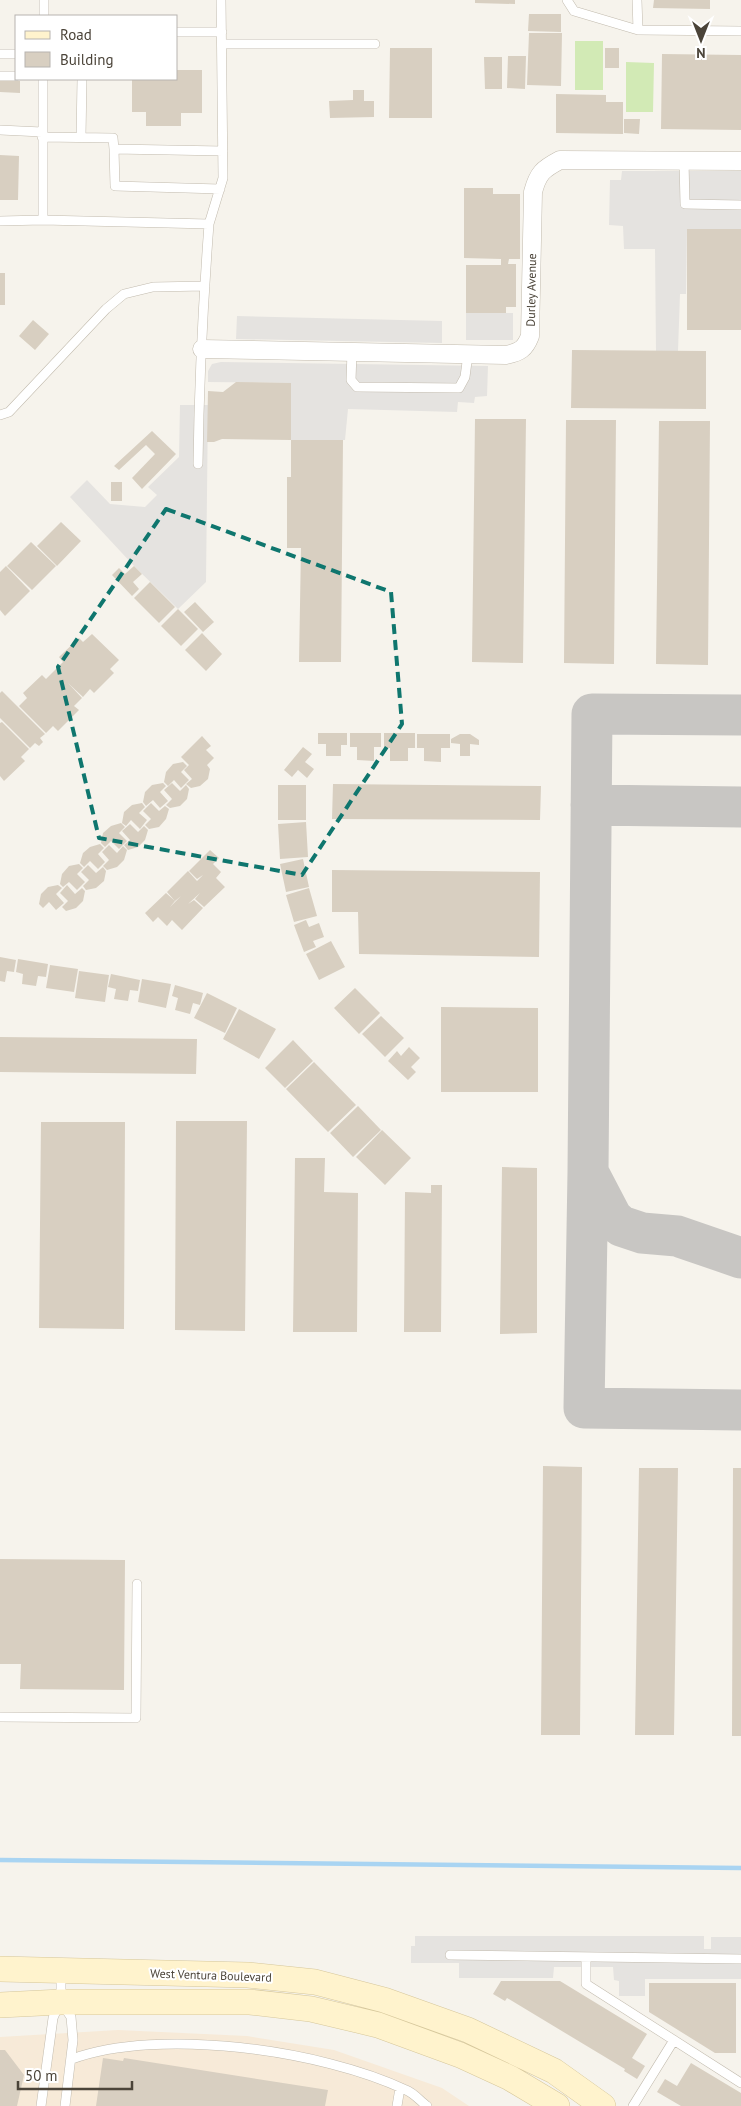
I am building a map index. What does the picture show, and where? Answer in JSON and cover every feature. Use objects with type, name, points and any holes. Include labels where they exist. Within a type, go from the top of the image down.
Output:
[{"type":"street","name":"Durley Avenue","points":[[202,349],[506,355],[518,352],[526,346],[530,336],[533,192],[536,179],[545,168],[560,160],[741,161]]},
{"type":"street","name":"West Ventura Boulevard","points":[[0,1969],[248,1975],[315,1982],[384,2000],[468,2030],[554,2071],[603,2106]]},
{"type":"street","name":"West Ventura Boulevard","points":[[0,2005],[60,2002],[250,2002],[311,2010],[378,2025],[460,2055],[510,2078],[557,2106]]},
{"type":"lane","points":[[44,0],[44,15]]},
{"type":"lane","points":[[198,464],[200,365],[209,224],[223,178],[221,0]]},
{"type":"lane","points":[[567,0],[574,11],[638,30],[741,31]]},
{"type":"lane","points":[[637,0],[638,30]]},
{"type":"lane","points":[[178,32],[222,32]]},
{"type":"lane","points":[[222,44],[375,44]]},
{"type":"lane","points":[[0,54],[15,54]]},
{"type":"lane","points":[[0,76],[15,76]]},
{"type":"lane","points":[[43,80],[43,220]]},
{"type":"lane","points":[[81,137],[82,80]]},
{"type":"lane","points":[[0,130],[114,138],[115,186],[220,189]]},
{"type":"lane","points":[[114,149],[224,151]]},
{"type":"lane","points":[[684,161],[685,204],[741,205]]},
{"type":"lane","points":[[0,221],[43,220],[209,224]]},
{"type":"lane","points":[[0,415],[9,412],[106,309],[124,294],[153,286],[205,286]]},
{"type":"lane","points":[[352,352],[351,380],[357,387],[414,389],[459,388],[465,377],[468,354]]},
{"type":"lane","points":[[0,1717],[136,1718],[137,1584]]},
{"type":"lane","points":[[450,1955],[741,1959]]},
{"type":"lane","points":[[586,1957],[586,1984],[741,2083]]},
{"type":"lane","points":[[41,2106],[53,2018],[60,2002],[61,1971]]},
{"type":"lane","points":[[60,2002],[72,2020],[73,2040],[65,2106]]},
{"type":"lane","points":[[633,2106],[674,2040]]},
{"type":"lane","points":[[72,2059],[88,2053],[139,2044],[211,2046],[260,2050],[346,2067],[408,2090],[427,2106]]},
{"type":"lane","points":[[397,2106],[400,2088]]},
{"type":"highlighted area","points":[[166,509],[391,592],[402,724],[302,875],[99,838],[58,667]]},
{"type":"shaded area","points":[[622,171],[741,171],[741,229],[687,229],[686,294],[680,294],[678,351],[656,351],[655,249],[624,249],[623,226],[609,225],[610,180],[621,180]]},
{"type":"shaded area","points":[[466,313],[513,313],[513,340],[466,340]]},
{"type":"shaded area","points":[[237,316],[442,321],[442,343],[236,339]]},
{"type":"shaded area","points":[[221,362],[488,366],[487,396],[475,397],[474,403],[458,402],[457,412],[348,409],[345,440],[291,440],[291,383],[208,382],[208,371],[212,364]]},
{"type":"shaded area","points":[[180,405],[208,405],[206,582],[178,609],[134,566],[70,497],[87,480],[110,504],[145,507],[157,495],[148,487],[179,457]]},
{"type":"shaded area","points":[[415,1936],[704,1936],[704,1949],[711,1949],[711,1937],[741,1937],[741,1979],[645,1979],[645,1996],[619,1996],[619,1981],[614,1980],[613,1967],[554,1967],[553,1978],[459,1978],[459,1963],[411,1963],[411,1946],[415,1946]]},
{"type":"shaded area","points":[[118,2030],[247,2036],[334,2050],[442,2088],[469,2106],[0,2106],[0,2037]]},
{"type":"green space","points":[[575,41],[603,41],[603,90],[575,90]]},
{"type":"green space","points":[[626,62],[654,63],[653,112],[626,112]]},
{"type":"building","points":[[475,0],[515,0],[515,4],[475,3]]},
{"type":"building","points":[[654,0],[710,0],[710,9],[653,8]]},
{"type":"building","points":[[529,14],[561,14],[561,32],[528,31]]},
{"type":"building","points":[[529,33],[562,33],[561,86],[527,85]]},
{"type":"building","points":[[390,48],[432,48],[432,118],[389,118]]},
{"type":"building","points":[[605,48],[619,48],[619,68],[605,68]]},
{"type":"building","points":[[662,54],[741,55],[741,130],[661,129]]},
{"type":"building","points":[[508,56],[526,56],[525,89],[507,88]]},
{"type":"building","points":[[484,57],[502,57],[502,89],[485,89]]},
{"type":"building","points":[[178,70],[202,70],[202,113],[181,113],[181,126],[146,126],[146,112],[132,112],[132,80],[178,80]]},
{"type":"building","points":[[0,81],[20,81],[20,93],[0,92]]},
{"type":"building","points":[[353,90],[364,90],[364,101],[374,101],[374,117],[330,118],[329,101],[353,100]]},
{"type":"building","points":[[556,94],[606,95],[606,102],[623,102],[623,134],[556,133]]},
{"type":"building","points":[[624,119],[640,119],[639,134],[624,133]]},
{"type":"building","points":[[0,155],[19,156],[18,200],[0,200]]},
{"type":"building","points":[[464,188],[493,188],[493,194],[520,194],[520,259],[509,259],[508,264],[516,264],[516,307],[506,307],[506,313],[466,313],[466,265],[501,265],[501,259],[464,258]]},
{"type":"building","points":[[687,229],[741,229],[741,330],[687,330]]},
{"type":"building","points":[[0,273],[5,273],[5,305],[0,305]]},
{"type":"building","points":[[33,320],[49,334],[35,350],[19,336]]},
{"type":"building","points":[[572,350],[706,351],[706,409],[571,408]]},
{"type":"building","points":[[236,382],[291,383],[291,440],[222,439],[207,442],[208,391],[223,392]]},
{"type":"building","points":[[475,419],[526,419],[523,663],[472,662]]},
{"type":"building","points":[[566,420],[616,420],[614,664],[564,663]]},
{"type":"building","points":[[659,421],[710,421],[708,665],[656,664]]},
{"type":"building","points":[[152,431],[176,454],[142,489],[132,478],[155,454],[146,445],[119,470],[114,466]]},
{"type":"building","points":[[291,440],[343,440],[341,662],[299,662],[301,548],[287,548],[287,477],[291,477]]},
{"type":"building","points":[[111,482],[122,482],[122,501],[111,501]]},
{"type":"building","points":[[61,522],[81,541],[57,566],[37,546]]},
{"type":"building","points":[[31,542],[56,566],[32,590],[7,566]]},
{"type":"building","points":[[6,566],[30,591],[5,616],[0,610],[0,572]]},
{"type":"building","points":[[134,566],[142,574],[133,582],[139,589],[132,596],[112,575],[119,568],[125,574]]},
{"type":"building","points":[[150,582],[175,607],[159,623],[134,598]]},
{"type":"building","points":[[195,602],[214,622],[203,632],[184,612]]},
{"type":"building","points":[[178,609],[198,629],[181,646],[161,626]]},
{"type":"building","points":[[202,633],[222,654],[206,671],[185,650]]},
{"type":"building","points":[[92,634],[119,660],[110,669],[114,673],[94,693],[90,689],[83,697],[68,683],[82,698],[74,706],[79,710],[58,731],[53,726],[46,733],[19,706],[27,698],[23,693],[42,675],[46,679],[63,662],[59,657],[79,638],[83,642]]},
{"type":"building","points":[[2,691],[45,734],[40,738],[43,742],[39,746],[35,743],[30,748],[0,718],[0,693]]},
{"type":"building","points":[[2,722],[29,749],[21,757],[25,761],[4,781],[0,776],[0,723]]},
{"type":"building","points":[[318,733],[347,733],[347,745],[341,745],[341,756],[326,756],[326,744],[318,744]]},
{"type":"building","points":[[350,733],[381,733],[381,747],[374,747],[374,761],[357,760],[357,747],[350,747]]},
{"type":"building","points":[[384,733],[415,733],[415,748],[408,748],[408,761],[390,761],[390,748],[384,748]]},
{"type":"building","points":[[417,734],[450,734],[450,748],[441,748],[441,762],[424,761],[424,748],[417,748]]},
{"type":"building","points":[[460,734],[470,734],[479,740],[479,745],[470,744],[470,756],[460,756],[460,744],[451,743],[451,739]]},
{"type":"building","points":[[202,736],[211,746],[206,750],[214,758],[207,765],[210,769],[208,779],[200,786],[191,788],[186,784],[192,779],[184,770],[189,765],[181,757]]},
{"type":"building","points":[[303,747],[312,754],[305,762],[314,769],[307,778],[298,770],[292,777],[284,770]]},
{"type":"building","points":[[183,762],[187,766],[181,772],[189,780],[181,788],[174,780],[168,786],[164,782],[166,772],[173,764]]},
{"type":"building","points":[[163,783],[166,786],[160,792],[168,801],[160,808],[153,800],[146,806],[143,802],[145,792],[152,785]]},
{"type":"building","points":[[172,783],[180,791],[186,785],[189,789],[187,799],[180,806],[170,808],[166,805],[172,799],[164,790]]},
{"type":"building","points":[[333,784],[541,786],[540,820],[332,819]]},
{"type":"building","points":[[278,785],[306,785],[306,820],[278,820]]},
{"type":"building","points":[[142,803],[145,807],[139,813],[147,820],[140,829],[131,820],[126,826],[122,823],[124,812],[132,805]]},
{"type":"building","points":[[151,803],[159,811],[165,806],[169,809],[166,819],[159,827],[149,829],[145,825],[151,819],[143,811]]},
{"type":"building","points":[[306,822],[308,857],[280,859],[278,824]]},
{"type":"building","points":[[121,823],[125,827],[119,833],[127,841],[119,849],[111,841],[105,847],[101,843],[103,833],[111,826]]},
{"type":"building","points":[[130,824],[138,832],[144,826],[148,830],[145,840],[138,847],[128,850],[124,845],[130,840],[122,831]]},
{"type":"building","points":[[100,844],[104,848],[98,854],[105,862],[98,869],[90,861],[84,867],[80,863],[83,853],[90,847]]},
{"type":"building","points":[[109,845],[117,853],[123,846],[127,850],[124,860],[117,867],[107,870],[103,866],[109,860],[102,852]]},
{"type":"building","points":[[210,850],[219,858],[213,864],[221,872],[216,878],[225,887],[204,907],[195,899],[200,893],[188,904],[194,900],[203,908],[182,930],[172,920],[167,926],[158,917],[153,922],[145,913],[166,893],[175,901],[167,892],[188,871],[197,881],[203,875],[197,879],[189,871]]},
{"type":"building","points":[[303,859],[309,887],[286,892],[280,864]]},
{"type":"building","points":[[79,864],[83,868],[77,874],[85,882],[77,890],[69,882],[63,887],[60,884],[62,874],[69,866]]},
{"type":"building","points":[[88,865],[96,873],[103,867],[106,871],[104,881],[96,888],[86,890],[83,886],[89,880],[81,872]]},
{"type":"building","points":[[332,870],[540,872],[539,957],[359,954],[358,912],[332,912]]},
{"type":"building","points":[[58,885],[62,888],[56,894],[64,903],[56,910],[49,902],[43,908],[39,904],[41,894],[48,887]]},
{"type":"building","points":[[67,885],[75,894],[82,888],[85,891],[83,901],[76,908],[66,911],[62,907],[68,901],[60,893]]},
{"type":"building","points":[[309,888],[317,916],[294,922],[286,895]]},
{"type":"building","points":[[306,920],[309,927],[319,923],[324,937],[313,941],[316,947],[304,952],[294,925]]},
{"type":"building","points":[[331,941],[345,967],[319,980],[306,954]]},
{"type":"building","points":[[0,957],[16,960],[14,972],[7,971],[5,982],[0,981]]},
{"type":"building","points":[[18,959],[48,964],[46,977],[38,976],[36,986],[22,984],[23,974],[16,972]]},
{"type":"building","points":[[50,965],[78,969],[74,992],[46,988]]},
{"type":"building","points":[[79,971],[109,975],[105,1002],[75,998]]},
{"type":"building","points":[[111,974],[140,980],[138,991],[130,990],[128,1001],[114,999],[116,989],[108,987]]},
{"type":"building","points":[[142,979],[171,984],[166,1008],[138,1002]]},
{"type":"building","points":[[175,985],[203,993],[200,1005],[193,1003],[190,1014],[175,1010],[178,998],[172,996]]},
{"type":"building","points":[[355,988],[380,1013],[359,1034],[334,1008]]},
{"type":"building","points":[[207,993],[237,1008],[225,1033],[194,1018]]},
{"type":"building","points":[[441,1007],[538,1008],[538,1092],[441,1092]]},
{"type":"building","points":[[239,1009],[276,1029],[259,1059],[223,1039]]},
{"type":"building","points":[[381,1016],[404,1038],[385,1057],[362,1034]]},
{"type":"building","points":[[0,1037],[197,1039],[196,1074],[0,1072]]},
{"type":"building","points":[[293,1040],[313,1061],[285,1088],[265,1068]]},
{"type":"building","points":[[409,1047],[420,1058],[411,1067],[416,1072],[408,1080],[388,1061],[397,1051],[401,1056]]},
{"type":"building","points":[[314,1062],[356,1105],[328,1132],[286,1089]]},
{"type":"building","points":[[358,1106],[381,1130],[353,1157],[330,1133]]},
{"type":"building","points":[[176,1121],[247,1121],[245,1331],[175,1330]]},
{"type":"building","points":[[41,1122],[125,1122],[124,1329],[39,1328]]},
{"type":"building","points":[[382,1130],[411,1158],[385,1185],[356,1157]]},
{"type":"building","points":[[295,1158],[325,1158],[324,1192],[358,1193],[357,1332],[293,1332]]},
{"type":"building","points":[[502,1167],[537,1168],[537,1333],[500,1334]]},
{"type":"building","points":[[431,1185],[442,1185],[441,1332],[404,1332],[405,1192],[431,1193]]},
{"type":"building","points":[[543,1466],[582,1467],[580,1735],[541,1735]]},
{"type":"building","points":[[639,1468],[678,1468],[674,1735],[635,1735]]},
{"type":"building","points":[[733,1468],[741,1468],[741,1736],[732,1736]]},
{"type":"building","points":[[0,1559],[125,1560],[124,1690],[20,1689],[21,1664],[0,1664]]},
{"type":"building","points":[[501,1981],[560,1981],[647,2034],[632,2058],[645,2066],[637,2079],[624,2071],[625,2069],[507,1998],[505,2001],[493,1994]]},
{"type":"building","points":[[649,1983],[736,1983],[736,2053],[715,2053],[649,2012]]},
{"type":"building","points":[[0,2050],[5,2050],[24,2075],[17,2106],[0,2106]]},
{"type":"building","points":[[103,2058],[123,2061],[124,2058],[328,2090],[325,2106],[96,2106]]},
{"type":"building","points":[[691,2063],[741,2093],[741,2106],[681,2106],[657,2092],[665,2079],[677,2086]]},
{"type":"waterway","points":[[0,1860],[741,1868]]},
{"type":"taxiway","points":[[741,715],[592,714],[584,1408],[741,1410]]},
{"type":"taxiway","points":[[591,805],[741,807]]},
{"type":"taxiway","points":[[589,1174],[612,1218],[621,1226],[642,1233],[677,1236],[741,1258]]}]
